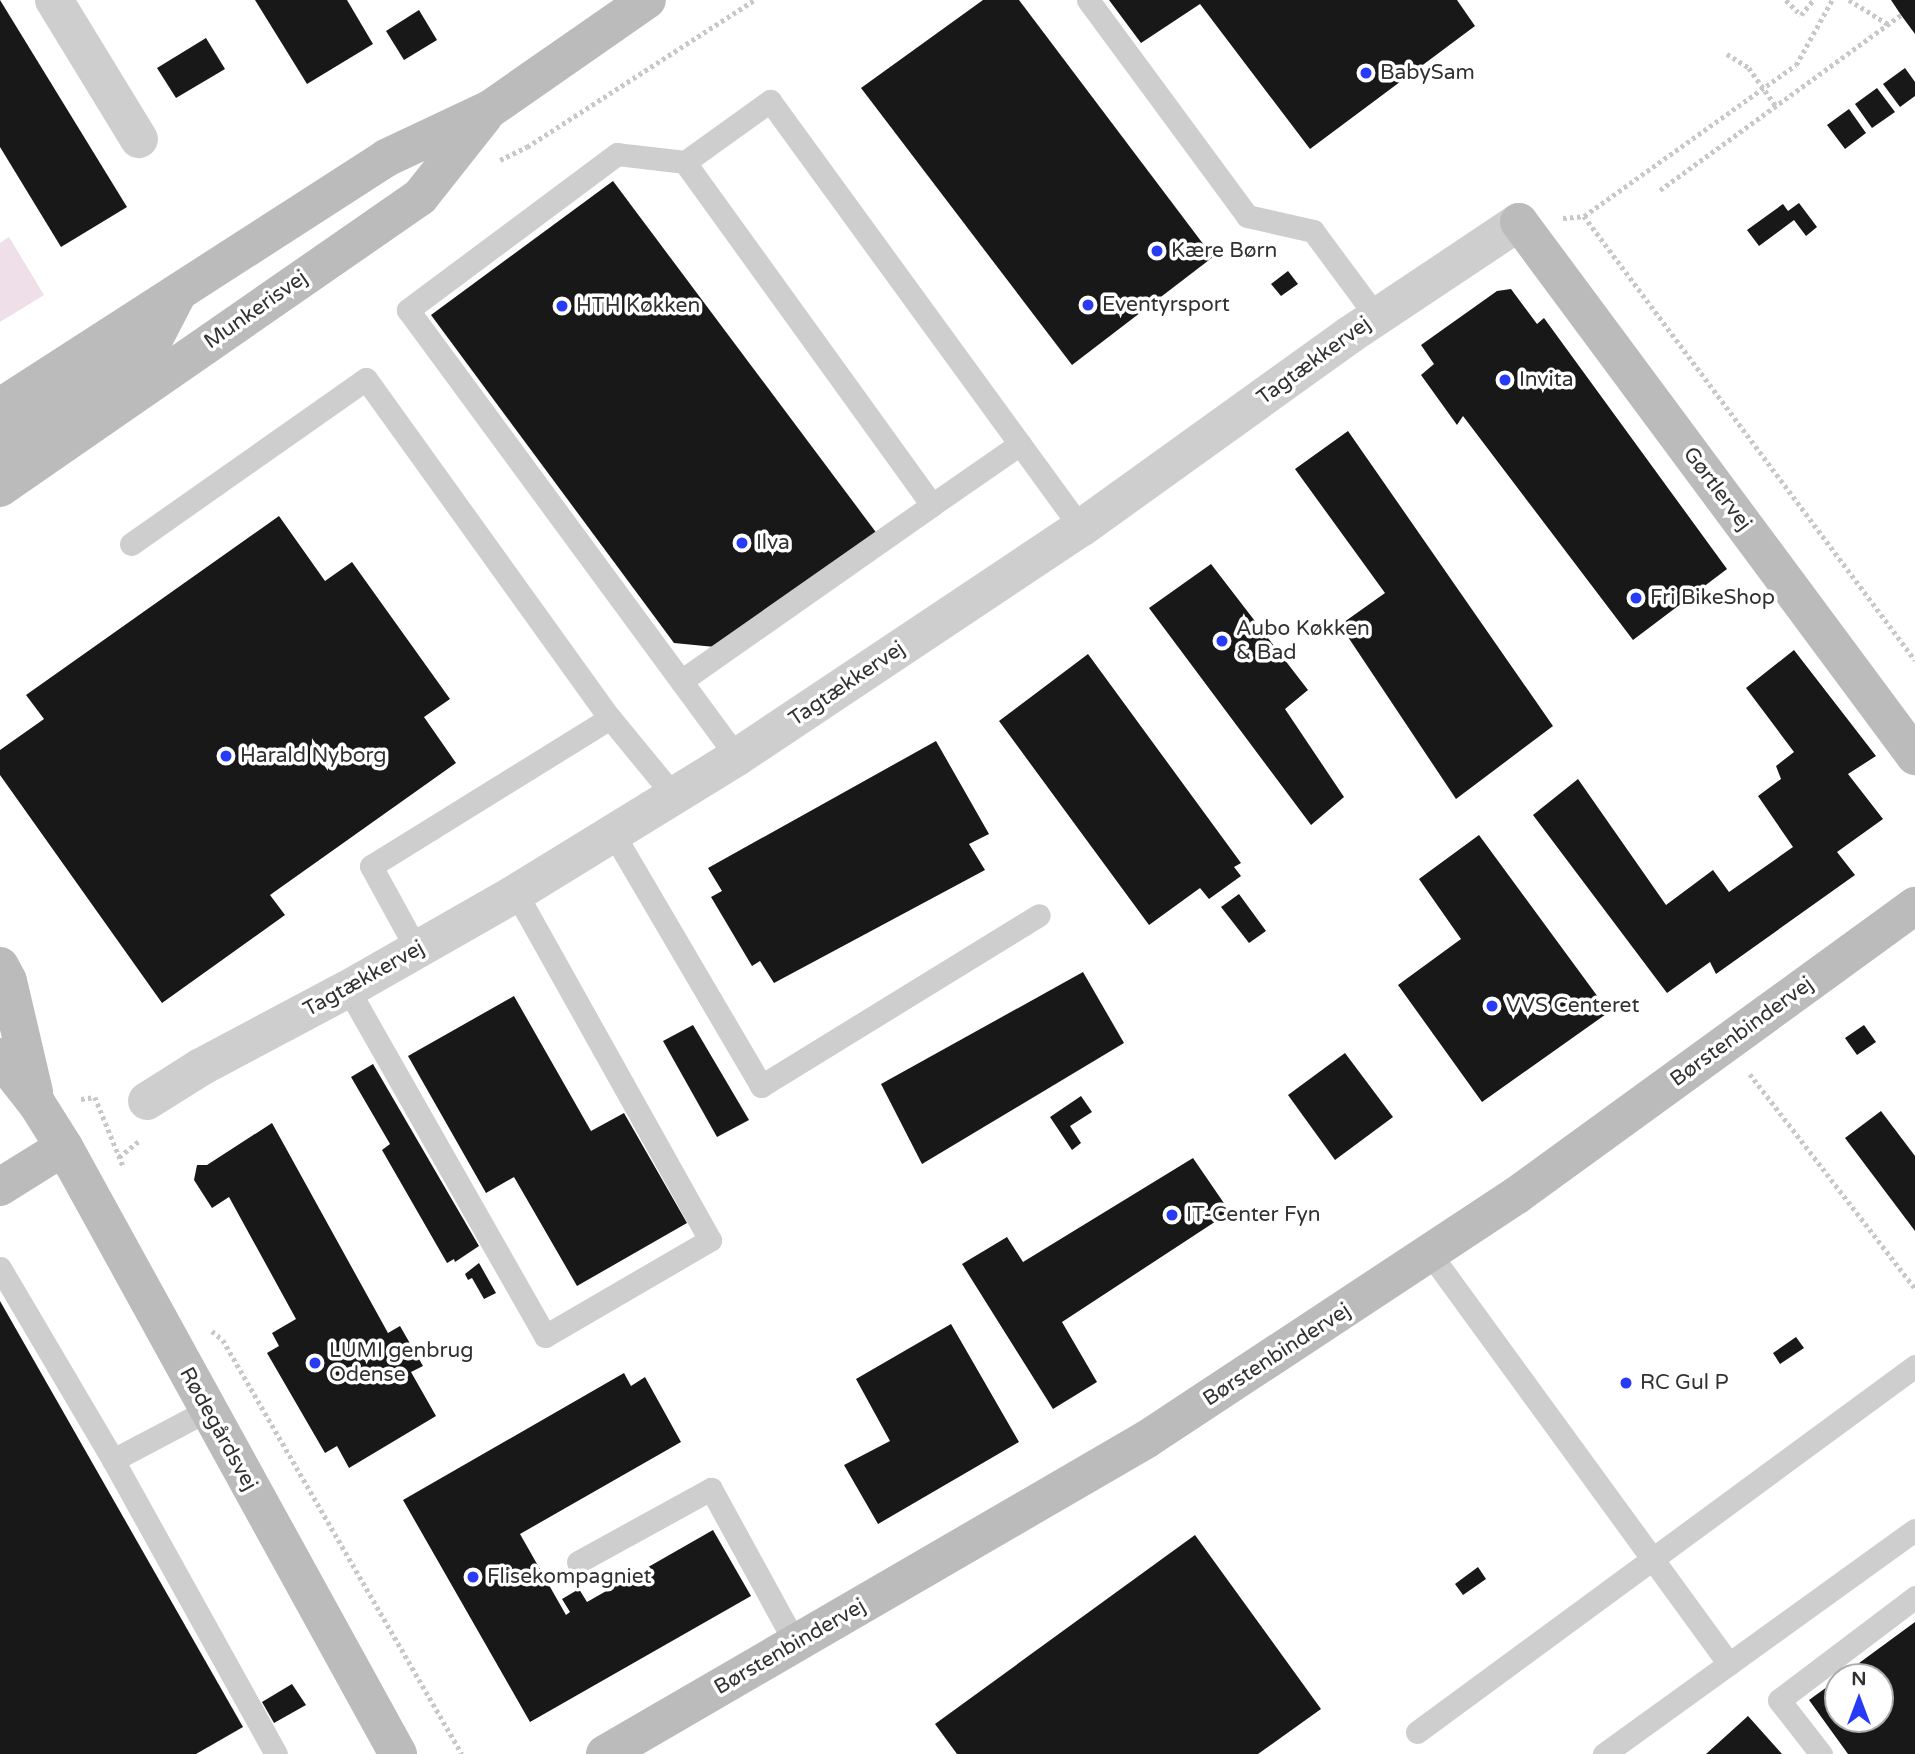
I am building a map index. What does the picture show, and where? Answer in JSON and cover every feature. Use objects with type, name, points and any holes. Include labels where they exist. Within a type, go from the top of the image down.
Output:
[{"type":"street","points":[[54,0],[139,139]]},
{"type":"street","name":"Munkerisvej","points":[[0,407],[386,158],[490,109],[647,0]]},
{"type":"street","name":"Munkerisvej","points":[[0,488],[420,197],[490,109]]},
{"type":"street","name":"Tagtækkervej","points":[[147,1101],[201,1067],[348,989],[516,893],[737,757],[1081,528],[1376,316],[1519,222]]},
{"type":"street","name":"Gørtlervej","points":[[1519,222],[1915,756]]},
{"type":"street","points":[[0,447],[151,345],[179,291]]},
{"type":"street","name":"Børstenbindervej","points":[[606,1754],[1147,1439],[1431,1255],[1915,906]]},
{"type":"street","name":"Rødegårdsvej","points":[[3,975],[37,1104]]},
{"type":"street","name":"Rødegårdsvej","points":[[0,1057],[37,1104],[64,1147],[398,1754]]},
{"type":"street","points":[[0,1187],[64,1147]]},
{"type":"lane","points":[[1088,0],[1247,216],[1313,231],[1376,316]]},
{"type":"lane","points":[[737,757],[408,310],[617,154],[685,162],[770,101],[1081,528]]},
{"type":"lane","points":[[685,162],[932,505]]},
{"type":"lane","points":[[131,544],[366,379],[610,718],[674,796]]},
{"type":"lane","points":[[681,681],[1020,444]]},
{"type":"lane","points":[[416,950],[371,866],[610,718]]},
{"type":"lane","points":[[614,835],[761,1086],[1039,915]]},
{"type":"lane","points":[[348,989],[545,1336],[710,1240],[516,893]]},
{"type":"lane","points":[[1431,1255],[1729,1664]]},
{"type":"lane","points":[[0,1268],[113,1460],[276,1754]]},
{"type":"lane","points":[[1417,1732],[1915,1366]]},
{"type":"lane","points":[[113,1460],[208,1410]]},
{"type":"lane","points":[[578,1562],[711,1489],[796,1644]]},
{"type":"lane","points":[[1604,1754],[1915,1530]]},
{"type":"lane","points":[[1821,1754],[1779,1700],[1915,1597]]},
{"type":"path","points":[[491,164],[527,148],[754,0]]},
{"type":"path","points":[[1786,1],[1801,15],[1813,0]]},
{"type":"path","points":[[1519,222],[1584,216],[1796,65],[1832,0]]},
{"type":"path","points":[[1849,0],[1888,24]]},
{"type":"path","points":[[1660,190],[1901,15]]},
{"type":"path","points":[[1727,54],[1749,68],[1776,106]]},
{"type":"path","points":[[1584,216],[1915,660]]},
{"type":"path","points":[[1727,1043],[1915,1288]]},
{"type":"path","points":[[37,1104],[95,1097],[123,1168]]},
{"type":"path","points":[[207,1327],[223,1340],[462,1754]]},
{"type":"shaded area","points":[[9,237],[44,295],[0,322],[0,243]]},
{"type":"building","points":[[0,0],[127,207],[61,247],[0,147]]},
{"type":"building","points":[[255,0],[347,0],[373,44],[307,84]]},
{"type":"building","points":[[983,0],[1019,0],[1213,257],[1072,365],[861,88]]},
{"type":"building","points":[[1109,0],[1457,0],[1475,26],[1310,149],[1200,4],[1141,43]]},
{"type":"building","points":[[1891,0],[1915,0],[1915,34],[1901,15]]},
{"type":"building","points":[[419,10],[437,40],[404,60],[386,31]]},
{"type":"building","points":[[206,38],[225,69],[176,98],[157,68]]},
{"type":"building","points":[[1905,68],[1915,82],[1915,96],[1900,107],[1883,84]]},
{"type":"building","points":[[1877,88],[1895,112],[1872,128],[1855,104]]},
{"type":"building","points":[[1849,109],[1866,133],[1845,149],[1827,125]]},
{"type":"building","points":[[613,181],[878,535],[715,647],[674,643],[431,315]]},
{"type":"building","points":[[1799,203],[1817,227],[1806,236],[1794,220],[1759,246],[1747,230],[1783,204],[1788,211]]},
{"type":"building","points":[[1288,271],[1298,284],[1281,296],[1271,284]]},
{"type":"building","points":[[1511,289],[1537,324],[1544,318],[1727,569],[1633,640],[1463,416],[1457,425],[1421,375],[1434,364],[1421,345],[1497,291]]},
{"type":"building","points":[[1348,431],[1553,726],[1456,799],[1340,625],[1385,593],[1295,469]]},
{"type":"building","name":"Harald Nyborg","points":[[279,516],[325,581],[352,562],[450,699],[424,717],[456,763],[270,895],[285,915],[162,1003],[0,775],[0,750],[44,719],[26,695]]},
{"type":"building","points":[[1211,564],[1308,690],[1285,709],[1344,797],[1311,825],[1149,608]]},
{"type":"building","points":[[1794,650],[1876,756],[1848,774],[1883,819],[1837,852],[1855,875],[1716,974],[1710,962],[1667,993],[1533,815],[1578,779],[1666,905],[1713,870],[1729,892],[1793,847],[1758,796],[1781,779],[1776,766],[1794,752],[1746,688]]},
{"type":"building","points":[[1088,654],[1241,863],[1234,867],[1241,876],[1209,899],[1200,888],[1149,925],[999,721]]},
{"type":"building","points":[[936,741],[989,834],[969,844],[985,870],[774,983],[760,961],[752,966],[711,897],[722,891],[708,868]]},
{"type":"building","points":[[1479,835],[1609,1012],[1482,1102],[1398,985],[1461,939],[1419,879]]},
{"type":"building","points":[[1239,894],[1266,931],[1249,943],[1221,907]]},
{"type":"building","points":[[1083,972],[1124,1043],[922,1164],[881,1084]]},
{"type":"building","points":[[514,996],[591,1131],[624,1113],[687,1223],[577,1286],[514,1177],[486,1193],[408,1056]]},
{"type":"building","points":[[693,1025],[749,1120],[717,1137],[663,1041]]},
{"type":"building","points":[[1864,1025],[1876,1042],[1857,1055],[1845,1038]]},
{"type":"building","points":[[1345,1053],[1393,1117],[1335,1160],[1288,1095]]},
{"type":"building","points":[[373,1064],[479,1246],[455,1262],[454,1259],[447,1263],[382,1150],[390,1144],[351,1077]]},
{"type":"building","points":[[1081,1096],[1092,1112],[1070,1126],[1081,1143],[1072,1150],[1050,1117]]},
{"type":"building","points":[[1881,1111],[1915,1156],[1915,1231],[1845,1138]]},
{"type":"building","points":[[272,1123],[388,1333],[400,1326],[423,1366],[411,1372],[436,1416],[349,1468],[337,1446],[325,1453],[267,1353],[279,1346],[272,1333],[296,1319],[229,1197],[212,1208],[194,1180],[197,1165],[207,1165]]},
{"type":"building","points":[[1193,1158],[1230,1212],[1062,1322],[1097,1382],[1053,1409],[962,1264],[1007,1237],[1023,1262]]},
{"type":"building","points":[[479,1263],[496,1293],[484,1299],[472,1278],[468,1280],[465,1274]]},
{"type":"building","points":[[0,1301],[243,1727],[196,1754],[0,1754]]},
{"type":"building","points":[[951,1324],[1019,1442],[878,1524],[844,1465],[890,1441],[856,1379]]},
{"type":"building","points":[[1796,1337],[1804,1348],[1780,1364],[1773,1353]]},
{"type":"building","points":[[624,1373],[631,1386],[645,1377],[681,1442],[520,1534],[566,1615],[570,1612],[562,1599],[579,1589],[587,1602],[713,1530],[751,1596],[530,1722],[403,1500]]},
{"type":"building","points":[[1195,1535],[1321,1709],[1258,1754],[957,1754],[935,1724]]},
{"type":"building","points":[[1478,1567],[1486,1579],[1463,1595],[1455,1584]]},
{"type":"building","points":[[1915,1622],[1915,1754],[1848,1754],[1833,1733],[1894,1733],[1894,1663],[1859,1663]]},
{"type":"building","points":[[292,1684],[306,1705],[274,1723],[262,1702]]},
{"type":"building","points":[[1824,1689],[1824,1721],[1809,1700]]},
{"type":"building","points":[[1748,1716],[1782,1754],[1706,1754]]},
{"type":"place","name":"BabySam","points":[[1366,73]]},
{"type":"place","name":"Kære Børn","points":[[1157,251]]},
{"type":"place","name":"Eventyrsport","points":[[1088,305]]},
{"type":"place","name":"HTH Køkken","points":[[562,306]]},
{"type":"place","name":"Invita","points":[[1505,380]]},
{"type":"place","name":"Ilva","points":[[742,543]]},
{"type":"place","name":"Fri BikeShop","points":[[1636,598]]},
{"type":"place","name":"Aubo Køkken & Bad","points":[[1222,641]]},
{"type":"place","name":"Harald Nyborg","points":[[226,756]]},
{"type":"place","name":"VVS Centeret","points":[[1492,1006]]},
{"type":"place","name":"IT-Center Fyn","points":[[1172,1215]]},
{"type":"place","name":"LUMI genbrug Odense","points":[[315,1363]]},
{"type":"place","name":"RC Gul P","points":[[1626,1383]]},
{"type":"place","name":"Flisekompagniet","points":[[473,1577]]}]
